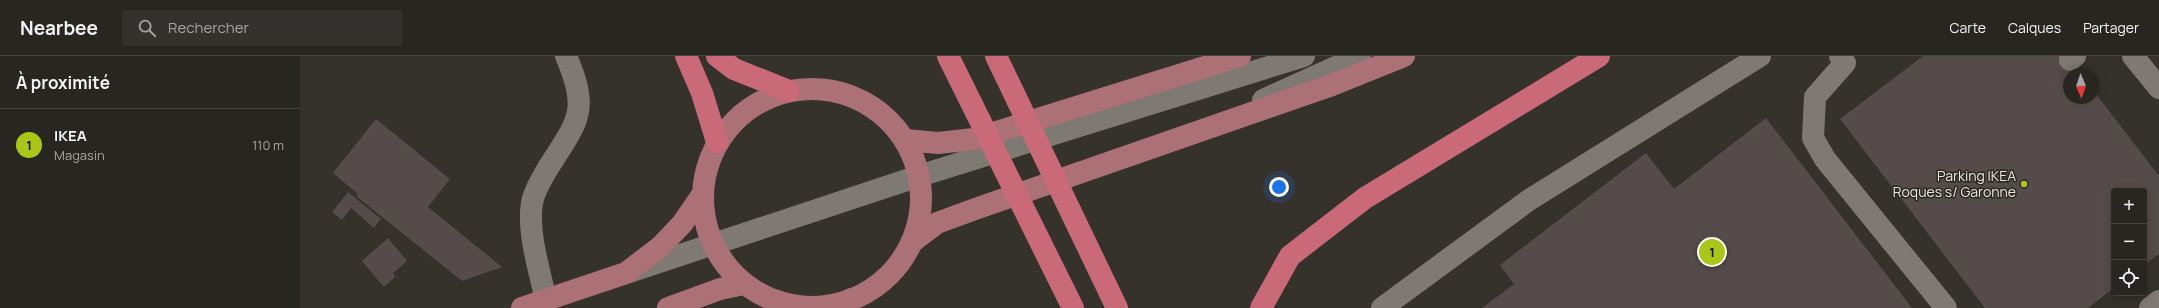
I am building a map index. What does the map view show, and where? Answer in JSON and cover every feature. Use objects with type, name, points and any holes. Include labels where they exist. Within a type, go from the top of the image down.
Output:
[{"type":"highway","points":[[686,56],[702,93],[717,142]]},
{"type":"highway","points":[[717,56],[734,69],[788,90]]},
{"type":"highway","points":[[996,56],[1117,308]]},
{"type":"highway","points":[[1261,308],[1290,256],[1365,198],[1599,56]]},
{"type":"highway","points":[[950,60],[1048,261],[1073,308]]},
{"type":"main road","points":[[906,140],[938,143],[974,139],[1240,56]]},
{"type":"main road","points":[[912,242],[938,223],[1332,85],[1404,56]]},
{"type":"main road","points":[[822,88],[855,97],[884,114],[906,140],[916,164],[922,191],[920,217],[912,242],[900,263],[884,280],[848,304],[842,303],[824,306],[782,305],[761,294],[744,284],[721,259],[706,229],[702,195],[709,158],[717,142],[736,118],[760,101],[788,90],[822,88]]},
{"type":"main road","points":[[522,308],[626,273],[660,247],[682,224],[702,195]]},
{"type":"main road","points":[[668,308],[720,289],[744,284]]},
{"type":"street","points":[[546,300],[532,238],[532,203],[542,178],[576,125],[580,103],[577,80],[566,56]]},
{"type":"street","points":[[626,273],[919,176],[1304,56]]},
{"type":"street","points":[[1182,137],[1360,56]]},
{"type":"street","points":[[1382,308],[1529,200],[1760,56]]},
{"type":"street","points":[[1840,56],[1845,63],[1815,97],[1813,138],[1824,160],[1946,308]]},
{"type":"street","points":[[2133,56],[2159,88]]},
{"type":"street","points":[[2150,308],[2159,301]]},
{"type":"building","name":"Parking IKEA Roques s/ Garonne","points":[[1923,56],[2067,56],[2076,68],[2063,68],[2063,104],[2099,104],[2099,98],[2159,176],[2159,254],[2147,263],[2147,188],[2111,188],[2111,290],[2088,308],[1985,308],[1840,119]]},
{"type":"building","points":[[1766,118],[1912,308],[1482,308],[1514,284],[1500,265],[1646,153],[1674,189]]},
{"type":"building","points":[[376,119],[450,179],[428,207],[502,267],[462,281],[356,196],[358,194],[333,173]]},
{"type":"building","points":[[348,192],[381,219],[374,228],[351,208],[342,220],[332,212]]},
{"type":"building","points":[[388,238],[407,261],[393,273],[395,277],[384,287],[362,261]]},
{"type":"place","name":"Parking IKEA Roques s/ Garonne","points":[[2024,184]]},
{"type":"place","name":"IKEA","points":[[1712,252]]}]
